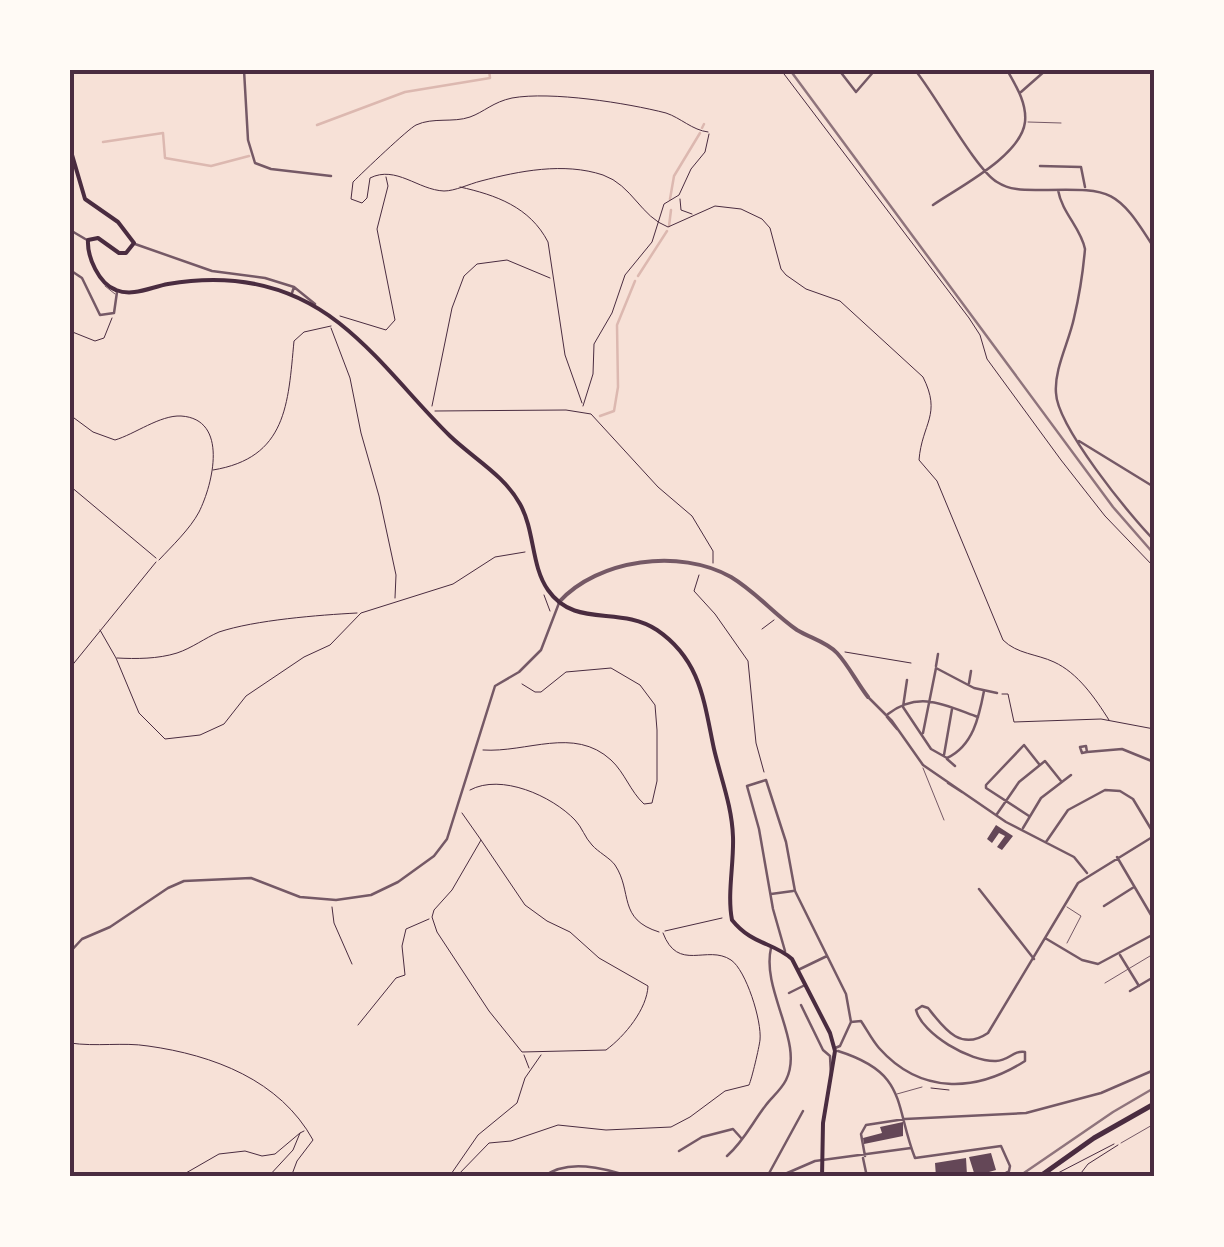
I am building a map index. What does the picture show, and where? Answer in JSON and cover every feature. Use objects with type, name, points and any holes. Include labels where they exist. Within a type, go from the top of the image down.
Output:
[{"type":"main road","points":[[71,152],[85,199],[118,222],[134,243],[126,254],[98,238],[88,240],[96,269],[117,293],[172,283],[234,280],[293,290],[382,361],[513,492],[531,529],[542,578],[560,602],[579,613],[626,616],[647,624],[669,639],[698,677],[731,813],[732,918],[749,937],[785,953],[835,1049],[823,1123],[822,1177]]},
{"type":"main road","points":[[1039,1177],[1094,1138],[1154,1104]]},
{"type":"street","points":[[244,70],[248,140],[255,163],[271,169],[331,176]]},
{"type":"street","points":[[839,70],[856,92],[875,70]]},
{"type":"street","points":[[915,70],[984,171],[1002,186],[1018,190],[1105,192],[1125,205],[1154,248]]},
{"type":"street","points":[[933,205],[1013,148],[1025,122],[1020,93],[1008,70]]},
{"type":"street","points":[[1020,93],[1046,70]]},
{"type":"street","points":[[1040,166],[1079,166],[1086,189]]},
{"type":"street","points":[[1058,190],[1059,200],[1085,250],[1056,393],[1060,410],[1078,441],[1154,540]]},
{"type":"street","points":[[70,230],[88,240]]},
{"type":"street","points":[[134,243],[212,270],[265,278],[293,290]]},
{"type":"street","points":[[70,270],[82,278],[97,312],[111,315],[116,309],[117,293]]},
{"type":"street","points":[[1078,441],[1154,486]]},
{"type":"street","points":[[70,952],[82,939],[110,927],[168,888],[184,882],[251,878],[300,897],[336,900],[387,889],[425,864],[447,839],[495,686],[526,666],[541,650],[560,602],[583,581],[610,570],[659,563],[713,569],[745,587],[796,629],[836,651],[923,765],[996,816],[1080,862],[1088,874]]},
{"type":"street","points":[[922,734],[938,654]]},
{"type":"street","points":[[936,668],[968,685],[997,693]]},
{"type":"street","points":[[968,685],[971,671]]},
{"type":"street","points":[[906,680],[903,704],[931,748],[955,766]]},
{"type":"street","points":[[946,757],[967,741],[979,718],[984,691]]},
{"type":"street","points":[[886,715],[903,704],[930,700],[979,718]]},
{"type":"street","points":[[946,757],[952,708]]},
{"type":"street","points":[[1029,816],[986,788],[996,771],[1024,746],[1039,764]]},
{"type":"street","points":[[1087,752],[1122,748],[1154,762]]},
{"type":"street","points":[[996,816],[1020,782],[1039,764],[1048,761],[1060,781]]},
{"type":"street","points":[[1023,828],[1041,798],[1071,775]]},
{"type":"street","points":[[785,953],[747,786],[766,780],[786,842],[794,891],[846,994],[851,1022],[835,1049]]},
{"type":"street","points":[[851,1022],[860,1020],[880,1050],[915,1078],[945,1084],[989,1080],[1025,1061],[1026,1053],[1020,1050],[997,1061],[966,1055],[949,1046],[918,1018],[916,1010],[928,1008],[947,1032],[957,1038],[976,1040],[993,1028],[1064,906],[1088,874],[1154,835],[1133,799],[1120,791],[1105,790],[1068,810],[1045,843]]},
{"type":"street","points":[[1117,857],[1154,920]]},
{"type":"street","points":[[1104,906],[1135,886]]},
{"type":"street","points":[[979,890],[1034,959]]},
{"type":"street","points":[[770,894],[794,891]]},
{"type":"street","points":[[1045,938],[1091,963],[1108,961],[1154,934]]},
{"type":"street","points":[[727,1156],[743,1140],[790,1069],[786,1036],[772,989],[771,948]]},
{"type":"street","points":[[1120,954],[1139,986]]},
{"type":"street","points":[[797,970],[828,956]]},
{"type":"street","points":[[1130,991],[1152,978]]},
{"type":"street","points":[[789,993],[804,986]]},
{"type":"street","points":[[801,1005],[823,1050],[830,1056],[832,1078]]},
{"type":"street","points":[[835,1049],[874,1068],[897,1094],[915,1159],[1001,1146],[1010,1166],[999,1177]]},
{"type":"street","points":[[866,1177],[861,1134],[866,1125],[1026,1113],[1101,1093],[1154,1070]]},
{"type":"street","points":[[768,1177],[802,1111]]},
{"type":"street","points":[[679,1151],[702,1137],[733,1130],[743,1140]]},
{"type":"street","points":[[778,1177],[815,1161],[912,1148]]},
{"type":"street","points":[[543,1177],[571,1167],[600,1168],[631,1177]]},
{"type":"street","points":[[498,1177],[512,1177]]},
{"type":"lane","points":[[1025,122],[1062,123]]},
{"type":"lane","points":[[923,765],[944,820]]},
{"type":"lane","points":[[1064,906],[1081,916],[1067,943]]},
{"type":"lane","points":[[1105,983],[1150,956]]},
{"type":"lane","points":[[897,1094],[922,1087]]},
{"type":"lane","points":[[1121,1142],[1154,1124]]},
{"type":"path","points":[[781,70],[969,318],[980,335],[987,359],[1060,460],[1105,516],[1154,567]]},
{"type":"path","points":[[694,214],[681,210],[680,195],[691,169],[706,152],[708,133],[668,114],[542,95],[484,107],[471,117],[412,127],[353,182],[352,199],[362,204],[367,198],[370,178],[386,174],[446,191],[519,172],[587,171],[616,180],[656,222],[668,226],[725,206],[762,219],[770,228],[786,275],[806,289],[840,301],[922,377],[931,393],[933,408],[918,460],[937,482],[1002,640],[1076,676],[1110,720],[1154,729]]},
{"type":"path","points":[[386,174],[388,186],[377,230],[395,320],[386,330],[349,317],[334,320],[331,326],[350,378],[379,496],[396,574],[395,601]]},
{"type":"path","points":[[458,187],[502,199],[540,226],[548,242],[565,355],[584,408],[658,487],[692,516],[712,551],[713,569]]},
{"type":"path","points":[[584,408],[593,374],[594,344],[612,313],[625,275],[652,242],[664,204],[680,195]]},
{"type":"path","points":[[552,279],[507,260],[477,264],[464,276],[452,308],[430,412],[584,408]]},
{"type":"path","points":[[70,331],[95,340],[104,338],[111,315]]},
{"type":"path","points":[[213,470],[248,460],[267,447],[284,408],[294,340],[304,332],[331,326]]},
{"type":"path","points":[[70,415],[93,432],[115,440],[171,417],[184,416],[202,423],[216,458],[198,513],[70,668]]},
{"type":"path","points":[[70,486],[159,560]]},
{"type":"path","points":[[116,658],[135,655],[151,659],[242,627],[361,613],[453,584],[495,557],[529,551]]},
{"type":"path","points":[[703,566],[694,591],[748,661],[756,742],[766,780]]},
{"type":"path","points":[[100,630],[139,713],[165,739],[200,735],[224,724],[246,696],[304,657],[330,646],[361,613]]},
{"type":"path","points":[[762,629],[781,615]]},
{"type":"path","points":[[836,651],[911,663]]},
{"type":"path","points":[[476,748],[496,750],[545,742],[584,744],[612,761],[644,804],[652,803],[657,781],[656,716],[651,696],[640,685],[610,668],[566,672],[541,692],[522,684]]},
{"type":"path","points":[[1008,694],[1014,722],[1110,720]]},
{"type":"path","points":[[456,1177],[490,1143],[510,1141],[558,1125],[606,1130],[671,1127],[690,1118],[716,1096],[748,1085],[760,1043],[760,1030],[743,972],[723,956],[684,955],[670,946],[662,933],[638,922],[615,865],[589,843],[577,822],[550,800],[489,783],[466,794]]},
{"type":"path","points":[[458,806],[526,905],[546,921],[570,932],[599,958],[648,986],[648,994],[634,1020],[606,1050],[522,1052]]},
{"type":"path","points":[[358,1024],[396,978],[405,974],[402,946],[406,929],[432,918],[475,854],[480,840]]},
{"type":"path","points":[[336,900],[332,907],[334,923],[352,964]]},
{"type":"path","points":[[432,918],[446,946],[522,1052],[529,1069]]},
{"type":"path","points":[[662,933],[732,918]]},
{"type":"path","points":[[70,1043],[145,1045],[217,1062],[251,1078],[282,1100],[313,1140],[291,1177]]},
{"type":"path","points":[[449,1177],[478,1135],[517,1103],[529,1069],[543,1052]]},
{"type":"path","points":[[179,1177],[220,1154],[244,1150],[262,1156],[275,1154],[308,1130]]},
{"type":"path","points":[[268,1177],[293,1150],[300,1133]]},
{"type":"path","points":[[1078,1177],[1121,1142]]},
{"type":"path","points":[[1054,1174],[1084,1156],[1121,1142]]},
{"type":"building","points":[[996,825],[1013,836],[1002,850],[997,847],[1005,836],[999,833],[992,843],[987,839]]},
{"type":"building","points":[[903,1122],[903,1136],[864,1144],[863,1138],[882,1133],[880,1127]]},
{"type":"building","points":[[991,1153],[996,1170],[975,1176],[969,1157]]},
{"type":"building","points":[[966,1158],[967,1175],[936,1177],[935,1163]]},
{"type":"waterway","points":[[317,125],[405,92],[490,78],[489,70]]},
{"type":"waterway","points":[[702,128],[704,124]]},
{"type":"waterway","points":[[103,142],[163,133],[165,158],[211,166],[249,156]]},
{"type":"waterway","points":[[670,199],[674,176],[700,133]]},
{"type":"waterway","points":[[669,226],[671,210]]},
{"type":"waterway","points":[[638,276],[667,231]]},
{"type":"waterway","points":[[600,416],[614,411],[618,387],[617,325],[635,281]]},
{"type":"railway","points":[[790,70],[1113,507],[1154,554]]},
{"type":"railway","points":[[1018,1177],[1154,1088]]}]
